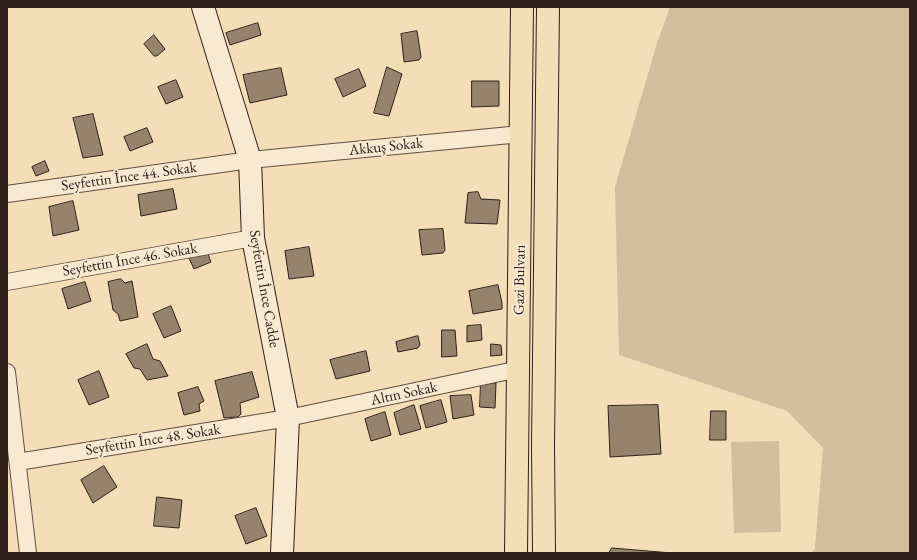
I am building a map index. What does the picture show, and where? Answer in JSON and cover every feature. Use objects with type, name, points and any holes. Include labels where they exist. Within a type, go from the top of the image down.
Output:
[{"type":"main road","name":"Seyfettin İnce Cadde","points":[[203,7],[250,160],[252,238],[288,418],[282,553]]},
{"type":"main road","name":"Gazi Bulvarı","points":[[516,553],[522,7]]},
{"type":"main road","name":"Gazi Bulvarı","points":[[544,553],[543,445],[548,7]]},
{"type":"street","name":"Akkuş Sokak","points":[[250,160],[521,134]]},
{"type":"street","name":"Seyfettin İnce 44. Sokak","points":[[7,194],[250,160]]},
{"type":"street","name":"Seyfettin İnce 46. Sokak","points":[[7,282],[252,238]]},
{"type":"street","name":"Altın Sokak","points":[[288,418],[519,369]]},
{"type":"street","points":[[7,372],[28,553]]},
{"type":"street","name":"Seyfettin İnce 48. Sokak","points":[[18,462],[288,418]]},
{"type":"shaded area","points":[[670,7],[910,7],[910,553],[812,553],[815,548],[823,448],[787,411],[619,355],[615,187],[657,43]]},
{"type":"shaded area","points":[[779,441],[781,532],[734,533],[731,442]]},
{"type":"building","points":[[258,23],[261,35],[230,45],[226,33]]},
{"type":"building","points":[[417,31],[421,57],[419,60],[404,62],[401,34]]},
{"type":"building","points":[[154,35],[165,49],[157,56],[154,56],[144,44]]},
{"type":"building","points":[[387,67],[402,74],[389,116],[374,113]]},
{"type":"building","points":[[281,68],[287,95],[250,103],[243,75]]},
{"type":"building","points":[[359,69],[366,86],[343,97],[335,79]]},
{"type":"building","points":[[176,80],[183,97],[166,104],[158,87]]},
{"type":"building","points":[[472,81],[499,81],[499,106],[472,107]]},
{"type":"building","points":[[93,114],[103,155],[83,158],[73,118]]},
{"type":"building","points":[[147,128],[153,142],[130,151],[124,137]]},
{"type":"building","points":[[45,161],[49,171],[36,176],[32,167]]},
{"type":"building","points":[[173,189],[177,209],[141,216],[138,195]]},
{"type":"building","points":[[478,192],[481,199],[500,200],[497,224],[465,223],[468,193]]},
{"type":"building","points":[[73,201],[79,230],[53,236],[49,207]]},
{"type":"building","points":[[443,229],[445,250],[443,253],[422,255],[419,230]]},
{"type":"building","points":[[309,247],[314,276],[289,279],[285,251]]},
{"type":"building","points":[[206,249],[211,262],[194,269],[188,256]]},
{"type":"building","points":[[121,279],[125,283],[132,281],[138,317],[120,321],[118,314],[113,310],[108,282]]},
{"type":"building","points":[[85,282],[91,301],[68,309],[62,289]]},
{"type":"building","points":[[498,285],[502,309],[473,314],[469,291]]},
{"type":"building","points":[[171,306],[181,331],[164,338],[153,314]]},
{"type":"building","points":[[481,325],[482,340],[467,342],[467,326]]},
{"type":"building","points":[[442,330],[455,330],[457,356],[442,357]]},
{"type":"building","points":[[418,336],[420,345],[418,348],[398,352],[396,342]]},
{"type":"building","points":[[147,344],[153,359],[160,361],[168,376],[147,380],[140,369],[134,368],[126,354]]},
{"type":"building","points":[[491,344],[501,345],[502,355],[491,356]]},
{"type":"building","points":[[366,351],[370,371],[336,379],[330,360]]},
{"type":"building","points":[[99,371],[109,397],[89,405],[78,380]]},
{"type":"building","points":[[252,372],[259,397],[240,403],[241,414],[238,417],[224,418],[215,381]]},
{"type":"building","points":[[481,382],[496,383],[495,408],[480,407]]},
{"type":"building","points":[[198,387],[204,401],[199,404],[200,411],[184,415],[178,393]]},
{"type":"building","points":[[471,395],[474,415],[453,419],[450,396]]},
{"type":"building","points":[[441,400],[447,422],[426,428],[420,406]]},
{"type":"building","points":[[414,405],[421,429],[400,435],[394,413]]},
{"type":"building","points":[[658,405],[661,454],[610,457],[608,406]]},
{"type":"building","points":[[711,411],[726,411],[726,440],[710,440]]},
{"type":"building","points":[[385,412],[391,435],[371,441],[365,419]]},
{"type":"building","points":[[104,466],[117,487],[93,503],[81,480]]},
{"type":"building","points":[[157,497],[182,500],[179,528],[154,526]]},
{"type":"building","points":[[256,508],[267,536],[246,544],[235,516]]},
{"type":"building","points":[[612,548],[672,553],[609,553]]}]
